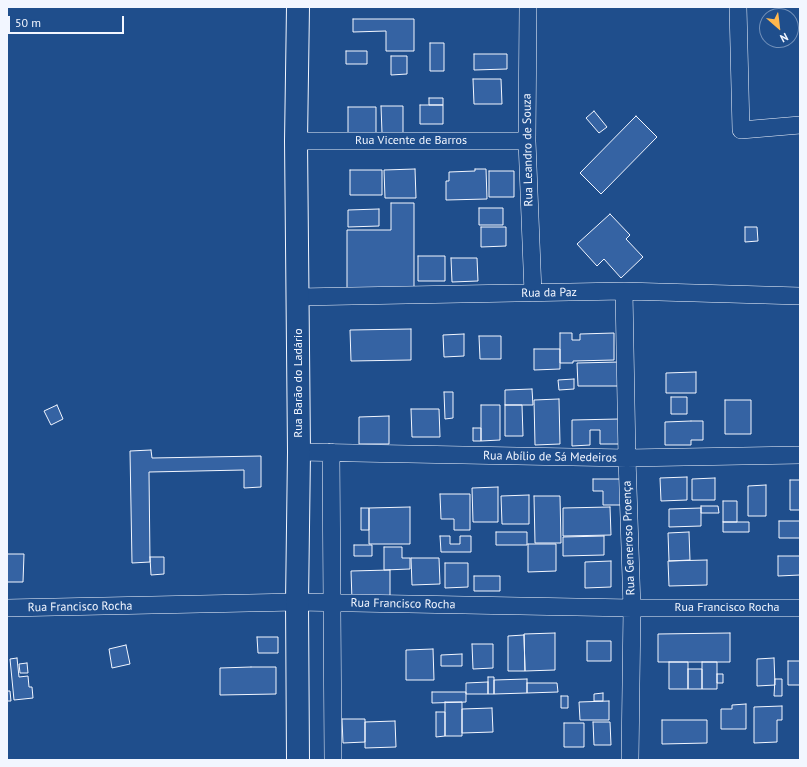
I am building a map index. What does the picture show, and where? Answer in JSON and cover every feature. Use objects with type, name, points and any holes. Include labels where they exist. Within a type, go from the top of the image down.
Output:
[{"type":"main road","name":"Rua Barão do Ladário","points":[[298,7],[296,141],[299,452],[297,602],[298,760]]},
{"type":"street","name":"Rua Leandro de Souza","points":[[528,7],[527,141],[533,293]]},
{"type":"street","points":[[738,7],[741,130],[800,125]]},
{"type":"street","name":"Rua Vicente de Barros","points":[[296,141],[527,141]]},
{"type":"street","name":"Rua da Paz","points":[[298,297],[624,291],[800,296]]},
{"type":"street","name":"Rua Generoso Proença","points":[[624,291],[627,458],[632,608],[630,760]]},
{"type":"street","name":"Rua Abílio de Sá Medeiros","points":[[299,452],[627,458],[800,455]]},
{"type":"street","points":[[331,452],[333,760]]},
{"type":"street","name":"Rua Francisco Rocha","points":[[7,608],[297,602],[632,608],[800,608]]},
{"type":"building","points":[[353,19],[414,19],[414,51],[386,51],[386,31],[353,32]]},
{"type":"building","points":[[430,43],[444,43],[444,71],[430,71]]},
{"type":"building","points":[[346,51],[367,51],[367,64],[346,64]]},
{"type":"building","points":[[474,54],[507,54],[507,69],[474,70]]},
{"type":"building","points":[[391,56],[407,56],[407,74],[391,75]]},
{"type":"building","points":[[473,79],[501,79],[502,104],[474,104]]},
{"type":"building","points":[[429,98],[443,98],[443,105],[429,105]]},
{"type":"building","points":[[420,105],[443,105],[443,124],[420,124]]},
{"type":"building","points":[[381,106],[403,106],[403,133],[382,133]]},
{"type":"building","points":[[348,107],[376,107],[376,136],[348,136]]},
{"type":"building","points":[[594,111],[607,127],[599,133],[586,118]]},
{"type":"building","points":[[636,116],[657,137],[601,194],[580,173]]},
{"type":"building","points":[[415,169],[416,198],[385,198],[384,170]]},
{"type":"building","points":[[475,169],[486,169],[487,199],[446,200],[446,181],[449,181],[449,172],[475,171]]},
{"type":"building","points":[[350,170],[382,170],[382,195],[350,195]]},
{"type":"building","points":[[489,171],[514,171],[514,197],[489,197]]},
{"type":"building","points":[[391,203],[414,203],[414,289],[347,290],[347,230],[391,230]]},
{"type":"building","points":[[479,208],[503,208],[503,225],[479,225]]},
{"type":"building","points":[[379,209],[379,226],[348,227],[348,210]]},
{"type":"building","points":[[610,214],[630,235],[626,239],[643,257],[621,278],[604,259],[597,266],[577,244]]},
{"type":"building","points":[[481,227],[506,227],[506,246],[481,247]]},
{"type":"building","points":[[745,227],[757,227],[758,241],[745,242]]},
{"type":"building","points":[[418,256],[445,256],[445,281],[418,281]]},
{"type":"building","points":[[451,258],[477,258],[478,281],[452,282]]},
{"type":"building","points":[[411,329],[411,360],[351,361],[350,330]]},
{"type":"building","points":[[560,333],[572,333],[572,340],[580,340],[580,334],[614,333],[614,360],[573,361],[573,363],[560,363]]},
{"type":"building","points":[[464,334],[464,356],[444,357],[443,335]]},
{"type":"building","points":[[479,336],[501,336],[501,359],[480,359]]},
{"type":"building","points":[[534,349],[560,349],[560,369],[534,370]]},
{"type":"building","points":[[620,362],[621,386],[578,386],[577,363]]},
{"type":"building","points":[[696,372],[696,393],[666,393],[666,373]]},
{"type":"building","points":[[574,379],[574,389],[559,390],[558,380]]},
{"type":"building","points":[[532,389],[533,405],[505,405],[505,390]]},
{"type":"building","points":[[444,392],[453,392],[453,418],[445,419]]},
{"type":"building","points":[[671,397],[687,397],[687,414],[671,414]]},
{"type":"building","points":[[559,399],[560,444],[535,445],[534,400]]},
{"type":"building","points":[[725,400],[751,400],[751,434],[725,434]]},
{"type":"building","points":[[57,405],[63,419],[51,425],[44,411]]},
{"type":"building","points":[[481,405],[500,405],[500,440],[481,441]]},
{"type":"building","points":[[505,405],[522,405],[523,436],[505,436]]},
{"type":"building","points":[[411,409],[439,409],[440,437],[412,437]]},
{"type":"building","points":[[389,416],[389,444],[359,444],[359,417]]},
{"type":"building","points":[[619,419],[619,444],[600,444],[600,430],[590,430],[590,445],[572,446],[572,420]]},
{"type":"building","points":[[703,421],[703,440],[691,440],[691,445],[665,445],[665,422]]},
{"type":"building","points":[[473,428],[481,428],[481,441],[473,441]]},
{"type":"building","points":[[151,450],[152,458],[261,456],[261,487],[244,488],[244,470],[149,472],[150,562],[132,563],[130,451]]},
{"type":"building","points":[[687,477],[687,500],[661,501],[660,478]]},
{"type":"building","points":[[715,478],[715,500],[692,500],[692,479]]},
{"type":"building","points":[[593,479],[621,479],[621,505],[603,505],[603,491],[593,491]]},
{"type":"building","points":[[790,480],[800,480],[800,510],[790,510]]},
{"type":"building","points":[[766,485],[766,516],[748,516],[748,486]]},
{"type":"building","points":[[498,487],[498,522],[473,522],[472,488]]},
{"type":"building","points":[[440,494],[470,494],[470,530],[454,530],[454,519],[441,519]]},
{"type":"building","points":[[529,495],[529,524],[502,524],[501,496]]},
{"type":"building","points":[[534,496],[560,496],[561,543],[535,543]]},
{"type":"building","points":[[723,501],[737,501],[737,522],[723,522]]},
{"type":"building","points":[[701,506],[718,506],[719,513],[701,513]]},
{"type":"building","points":[[410,507],[410,544],[369,544],[369,508]]},
{"type":"building","points":[[610,507],[611,535],[563,536],[563,508]]},
{"type":"building","points":[[361,508],[369,508],[369,530],[361,530]]},
{"type":"building","points":[[701,508],[701,526],[669,527],[669,509]]},
{"type":"building","points":[[779,521],[800,521],[800,538],[779,538]]},
{"type":"building","points":[[723,522],[749,522],[749,532],[723,532]]},
{"type":"building","points":[[496,532],[527,532],[527,545],[496,545]]},
{"type":"building","points":[[689,532],[690,560],[669,561],[668,533]]},
{"type":"building","points":[[440,536],[450,536],[450,544],[460,544],[460,536],[471,536],[471,552],[441,552]]},
{"type":"building","points":[[604,536],[604,555],[563,556],[563,537]]},
{"type":"building","points":[[528,544],[556,544],[556,571],[528,572]]},
{"type":"building","points":[[354,545],[372,545],[372,556],[354,556]]},
{"type":"building","points":[[384,547],[402,547],[402,558],[410,558],[410,569],[384,570]]},
{"type":"building","points":[[7,554],[24,554],[23,582],[7,582]]},
{"type":"building","points":[[778,556],[800,556],[800,575],[778,576]]},
{"type":"building","points":[[150,557],[164,557],[164,574],[151,575]]},
{"type":"building","points":[[411,558],[439,558],[440,584],[412,585]]},
{"type":"building","points":[[707,560],[707,585],[669,586],[668,561]]},
{"type":"building","points":[[611,561],[611,587],[585,588],[585,562]]},
{"type":"building","points":[[445,563],[468,563],[468,587],[445,588]]},
{"type":"building","points":[[390,570],[390,599],[352,600],[351,571]]},
{"type":"building","points":[[474,576],[500,576],[500,591],[474,591]]},
{"type":"building","points":[[555,633],[555,670],[525,671],[524,634]]},
{"type":"building","points":[[730,633],[730,662],[658,662],[658,634]]},
{"type":"building","points":[[524,635],[525,671],[508,671],[508,636]]},
{"type":"building","points":[[257,637],[278,637],[278,653],[258,653]]},
{"type":"building","points":[[587,641],[611,641],[611,661],[587,661]]},
{"type":"building","points":[[472,644],[493,644],[493,668],[473,669]]},
{"type":"building","points":[[126,645],[130,664],[112,668],[109,649]]},
{"type":"building","points":[[433,649],[434,680],[406,680],[406,650]]},
{"type":"building","points":[[462,654],[462,666],[441,666],[441,655]]},
{"type":"building","points":[[17,658],[19,677],[28,676],[29,687],[32,687],[33,698],[14,700],[10,659]]},
{"type":"building","points":[[774,658],[775,685],[757,686],[757,659]]},
{"type":"building","points":[[788,661],[800,661],[800,685],[788,685]]},
{"type":"building","points":[[669,662],[688,662],[688,689],[669,689]]},
{"type":"building","points":[[702,662],[717,662],[717,689],[702,689]]},
{"type":"building","points":[[27,663],[28,673],[20,673],[19,664]]},
{"type":"building","points":[[276,667],[276,694],[220,695],[220,668]]},
{"type":"building","points":[[688,669],[702,669],[702,689],[688,689]]},
{"type":"building","points":[[717,674],[723,674],[723,683],[717,683]]},
{"type":"building","points":[[488,677],[494,677],[494,694],[488,694]]},
{"type":"building","points":[[527,679],[527,693],[494,694],[494,680]]},
{"type":"building","points":[[775,679],[782,679],[782,696],[774,696]]},
{"type":"building","points":[[488,682],[488,694],[466,694],[466,683]]},
{"type":"building","points":[[527,683],[557,683],[558,692],[527,693]]},
{"type":"building","points":[[7,691],[10,691],[11,701],[7,701]]},
{"type":"building","points":[[432,692],[466,692],[466,702],[432,703]]},
{"type":"building","points":[[603,693],[603,701],[594,701],[594,694]]},
{"type":"building","points":[[561,696],[568,696],[568,708],[561,708]]},
{"type":"building","points":[[609,701],[609,720],[580,720],[579,702]]},
{"type":"building","points":[[445,702],[462,702],[462,736],[445,736]]},
{"type":"building","points":[[746,704],[746,729],[721,729],[721,709],[732,709],[732,705]]},
{"type":"building","points":[[782,706],[782,720],[777,720],[777,742],[754,743],[754,707]]},
{"type":"building","points":[[492,708],[493,732],[462,733],[462,709]]},
{"type":"building","points":[[436,712],[445,712],[445,736],[436,737]]},
{"type":"building","points":[[342,719],[365,719],[365,742],[343,743]]},
{"type":"building","points":[[662,720],[707,720],[707,743],[662,744]]},
{"type":"building","points":[[395,721],[396,747],[365,748],[365,722]]},
{"type":"building","points":[[593,722],[610,722],[611,745],[594,745]]},
{"type":"building","points":[[564,723],[584,723],[584,747],[564,747]]}]
